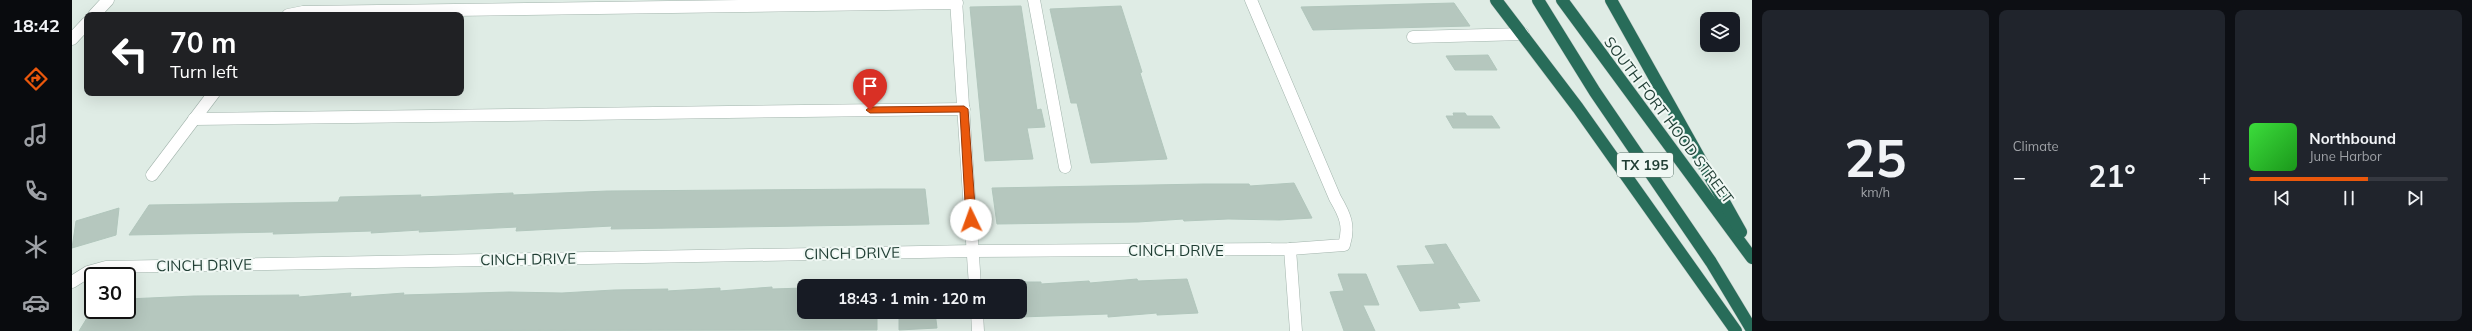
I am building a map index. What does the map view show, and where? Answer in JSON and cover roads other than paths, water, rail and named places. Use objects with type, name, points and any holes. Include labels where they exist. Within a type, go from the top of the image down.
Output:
[{"type":"highway","points":[[1496,0],[1523,34],[1736,331]]},
{"type":"highway","name":"TX 195","points":[[1538,0],[1595,92],[1711,262],[1752,330]]},
{"type":"highway","name":"SOUTH FORT HOOD STREET","points":[[1562,0],[1752,258]]},
{"type":"highway","points":[[1610,0],[1752,252]]},
{"type":"street","points":[[97,12],[108,0]]},
{"type":"street","points":[[1034,0],[1065,167]]},
{"type":"street","name":"CINCH DRIVE","points":[[72,282],[78,276],[94,269],[973,251],[1290,249],[1344,245],[1349,233],[1348,221],[1324,172],[1251,0]]},
{"type":"street","points":[[319,12],[956,1],[975,279]]},
{"type":"street","points":[[72,39],[84,26]]},
{"type":"street","points":[[1413,37],[1523,34]]},
{"type":"street","points":[[152,174],[212,96]]},
{"type":"street","points":[[194,119],[964,109]]},
{"type":"street","points":[[1290,249],[1296,331]]},
{"type":"street","points":[[977,319],[978,331]]}]
